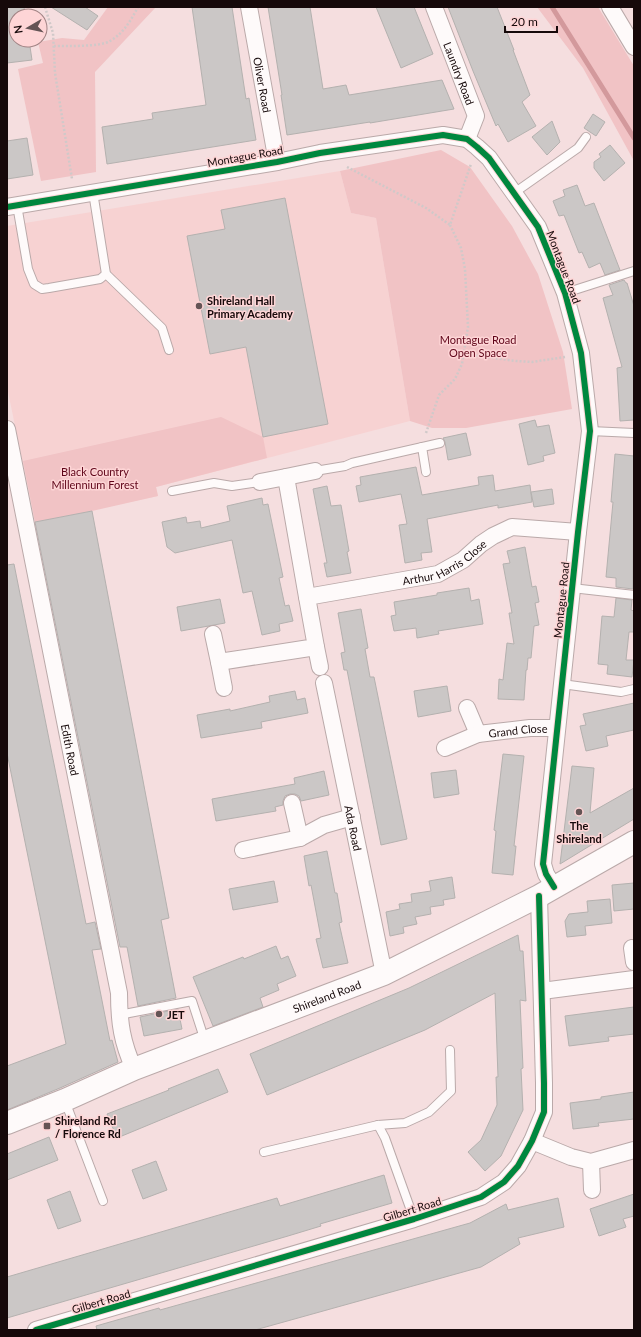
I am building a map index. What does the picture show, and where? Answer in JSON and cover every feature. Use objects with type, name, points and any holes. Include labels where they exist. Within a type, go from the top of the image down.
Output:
[{"type":"main road","name":"Shireland Road","points":[[7,1123],[65,1100],[134,1069],[384,974],[547,892],[634,842]]},
{"type":"street","name":"Oliver Road","points":[[249,7],[277,162]]},
{"type":"street","name":"Laundry Road","points":[[434,7],[476,116],[472,143]]},
{"type":"street","points":[[610,7],[628,23],[634,46]]},
{"type":"street","name":"Montague Road","points":[[12,206],[277,162],[320,153],[443,135],[472,143],[489,158],[538,227],[565,292],[581,353],[590,431],[543,864],[546,874],[547,892]]},
{"type":"street","name":"Edith Road","points":[[7,429],[119,993],[118,1015],[125,1047],[134,1069]]},
{"type":"street","points":[[260,482],[315,471]]},
{"type":"street","points":[[219,662],[316,647],[286,477]]},
{"type":"street","name":"Arthur Harris Close","points":[[307,597],[438,574],[463,560],[481,544],[493,536],[512,528],[578,532]]},
{"type":"street","points":[[213,634],[224,688]]},
{"type":"street","name":"Ada Road","points":[[316,647],[384,974]]},
{"type":"street","name":"Grand Close","points":[[467,708],[478,734]]},
{"type":"street","name":"Grand Close","points":[[445,748],[478,734],[530,728],[557,728]]},
{"type":"street","points":[[292,803],[300,838]]},
{"type":"street","points":[[243,850],[300,838],[324,825],[352,817]]},
{"type":"street","name":"Gilbert Road","points":[[36,1330],[414,1219],[481,1197],[504,1182],[518,1166],[532,1141],[544,1112],[542,992],[547,892]]},
{"type":"street","points":[[542,992],[634,979]]},
{"type":"street","points":[[532,1141],[571,1157],[591,1162],[634,1150]]},
{"type":"street","points":[[591,1162],[592,1190]]},
{"type":"lane","points":[[514,192],[578,148],[586,137]]},
{"type":"lane","points":[[93,192],[106,274],[162,328],[169,350]]},
{"type":"lane","points":[[12,206],[28,269],[34,284],[42,289],[100,279],[106,274]]},
{"type":"lane","points":[[565,292],[634,271]]},
{"type":"lane","points":[[590,431],[634,433]]},
{"type":"lane","points":[[315,471],[345,466],[352,463],[440,443]]},
{"type":"lane","points":[[422,447],[426,472]]},
{"type":"lane","points":[[172,491],[214,483],[232,486],[260,482]]},
{"type":"lane","points":[[572,588],[634,595]]},
{"type":"lane","points":[[562,684],[621,692],[634,689]]},
{"type":"lane","points":[[118,1015],[192,1001],[205,1041]]},
{"type":"lane","points":[[264,1152],[378,1125],[406,1123],[429,1112],[451,1091],[450,1050]]},
{"type":"lane","points":[[65,1100],[103,1201]]},
{"type":"lane","points":[[378,1125],[385,1138],[414,1219]]},
{"type":"path","points":[[45,7],[53,33],[55,73],[75,196]]},
{"type":"path","points":[[54,46],[96,44],[110,41],[128,25],[138,7]]},
{"type":"path","points":[[450,225],[472,143]]},
{"type":"path","points":[[346,166],[406,197],[450,225],[461,248],[465,269],[468,327],[464,354],[462,364],[455,380],[439,396],[422,447]]},
{"type":"path","points":[[464,354],[532,362],[565,356]]},
{"type":"shaded area","name":"Shireland Hall Primary Academy","points":[[340,171],[351,213],[376,218],[410,421],[156,487],[158,496],[35,522],[7,387],[7,226]]},
{"type":"green space","points":[[108,7],[156,7],[95,72],[96,172],[41,181],[18,69],[43,63],[39,48],[48,48],[48,40],[62,38],[84,40]]},
{"type":"green space","points":[[537,7],[598,7],[634,66],[634,161],[583,68]]},
{"type":"green space","name":"Montague Road Open Space","points":[[441,150],[470,167],[512,226],[538,274],[563,352],[572,409],[466,428],[432,428],[410,421],[376,218],[351,213],[340,171]]},
{"type":"green space","name":"Black Country Millennium Forest","points":[[221,417],[263,437],[267,458],[156,487],[158,496],[35,522],[23,461]]},
{"type":"building","points":[[7,7],[24,7],[8,8],[8,48],[30,48],[32,60],[7,63]]},
{"type":"building","points":[[51,7],[85,7],[98,16],[87,30]]},
{"type":"building","points":[[192,7],[232,7],[246,99],[249,98],[256,140],[107,164],[102,127],[153,119],[152,113],[206,105]]},
{"type":"building","points":[[268,7],[310,7],[323,89],[346,85],[349,95],[442,80],[454,109],[287,135]]},
{"type":"building","points":[[376,7],[414,7],[433,54],[401,68]]},
{"type":"building","points":[[448,7],[497,7],[530,95],[522,102],[536,126],[508,142],[498,124],[496,126]]},
{"type":"building","points":[[593,114],[605,122],[596,136],[584,128]]},
{"type":"building","points":[[552,121],[560,142],[547,155],[532,137]]},
{"type":"building","points":[[27,138],[33,175],[7,179],[7,141]]},
{"type":"building","points":[[610,145],[625,163],[604,181],[594,168],[594,162],[601,157],[599,154]]},
{"type":"building","points":[[577,185],[585,206],[594,203],[620,270],[605,275],[600,263],[589,268],[582,252],[579,253],[564,215],[559,216],[553,201],[565,196],[563,190]]},
{"type":"building","points":[[285,198],[328,424],[263,437],[246,347],[210,354],[187,236],[225,229],[221,210]]},
{"type":"building","points":[[624,280],[627,283],[634,306],[634,420],[620,421],[617,368],[622,367],[603,298],[613,295],[609,285]]},
{"type":"building","points":[[535,420],[537,427],[549,425],[555,453],[543,456],[544,461],[528,465],[519,424]]},
{"type":"building","points":[[466,433],[471,455],[448,460],[443,438]]},
{"type":"building","points":[[615,454],[634,456],[633,589],[616,587],[616,578],[606,577],[613,502],[611,502]]},
{"type":"building","points":[[416,467],[422,495],[479,485],[478,477],[493,475],[495,491],[530,485],[532,502],[498,508],[498,505],[427,519],[432,552],[421,553],[422,560],[405,563],[399,525],[407,524],[401,494],[359,502],[356,486],[361,485],[360,477]]},
{"type":"building","points":[[327,486],[331,506],[341,505],[349,551],[347,552],[351,573],[327,577],[324,563],[327,563],[313,489]]},
{"type":"building","points":[[552,489],[554,504],[534,507],[531,492]]},
{"type":"building","points":[[262,498],[263,505],[268,504],[283,577],[279,578],[285,606],[289,605],[293,621],[279,624],[280,631],[262,635],[252,591],[243,593],[232,540],[175,553],[167,547],[162,522],[186,517],[187,523],[200,521],[201,528],[230,521],[227,506]]},
{"type":"building","points":[[92,511],[169,918],[161,920],[176,998],[138,1006],[127,947],[120,947],[35,522]]},
{"type":"building","points":[[525,547],[532,587],[536,586],[539,602],[535,603],[539,625],[534,626],[531,658],[528,658],[526,670],[524,700],[498,699],[499,679],[503,680],[507,643],[514,644],[509,613],[512,613],[503,564],[510,563],[507,551]]},
{"type":"building","points":[[14,564],[86,924],[95,922],[101,949],[92,950],[110,1041],[112,1040],[118,1062],[7,1110],[7,1066],[66,1044],[7,753],[7,565]]},
{"type":"building","points":[[469,588],[471,601],[479,599],[483,624],[438,631],[439,634],[417,638],[416,628],[394,631],[391,616],[396,615],[394,602]]},
{"type":"building","points":[[616,598],[632,600],[631,610],[634,611],[634,632],[629,632],[626,660],[634,660],[632,677],[607,674],[608,665],[598,664],[602,616],[614,617]]},
{"type":"building","points":[[220,599],[225,623],[181,631],[177,607]]},
{"type":"building","points":[[361,609],[368,648],[365,649],[370,677],[374,677],[407,839],[381,845],[347,670],[344,670],[341,653],[345,652],[338,613]]},
{"type":"building","points":[[447,686],[451,711],[418,717],[414,691]]},
{"type":"building","points":[[295,691],[297,700],[305,698],[308,713],[261,722],[262,728],[201,738],[197,715],[230,709],[230,711],[270,702],[269,696]]},
{"type":"building","points":[[634,703],[634,730],[606,736],[608,746],[586,751],[580,726],[586,725],[583,714]]},
{"type":"building","points":[[503,754],[524,756],[514,846],[516,846],[513,875],[492,873],[496,831],[494,830]]},
{"type":"building","name":"The Shireland","points":[[572,766],[594,768],[590,813],[634,788],[634,819],[560,864]]},
{"type":"building","points":[[456,770],[459,794],[434,798],[431,773]]},
{"type":"building","points":[[324,771],[329,795],[301,801],[299,796],[290,794],[285,796],[283,805],[275,807],[276,811],[216,821],[212,799],[295,784],[294,778]]},
{"type":"building","points":[[327,851],[335,893],[337,893],[342,922],[339,923],[348,963],[323,968],[316,939],[321,938],[304,856]]},
{"type":"building","points":[[452,877],[455,898],[443,900],[444,905],[430,907],[431,914],[415,917],[417,924],[403,927],[404,933],[390,936],[386,912],[400,909],[399,904],[412,902],[411,894],[431,891],[429,881]]},
{"type":"building","points":[[274,881],[278,902],[233,910],[229,889]]},
{"type":"building","points":[[634,883],[634,909],[614,911],[612,885]]},
{"type":"building","points":[[610,899],[612,923],[585,926],[586,935],[567,937],[565,921],[569,914],[588,912],[587,901]]},
{"type":"building","points":[[518,935],[520,951],[523,951],[526,1001],[520,1000],[523,1110],[501,1156],[485,1171],[468,1152],[481,1140],[497,1105],[496,1077],[498,1077],[495,993],[425,1030],[267,1095],[250,1054],[409,988]]},
{"type":"building","points":[[276,946],[281,959],[288,956],[296,976],[277,984],[279,990],[260,998],[263,1007],[213,1026],[193,977],[243,957],[244,959]]},
{"type":"building","points":[[634,1007],[634,1034],[608,1037],[609,1041],[569,1046],[565,1016]]},
{"type":"building","points":[[178,1009],[182,1029],[144,1036],[140,1017]]},
{"type":"building","points":[[218,1069],[228,1092],[117,1138],[107,1114]]},
{"type":"building","points":[[634,1092],[634,1119],[598,1123],[599,1126],[573,1129],[570,1103],[601,1099],[601,1097]]},
{"type":"building","points":[[49,1137],[58,1160],[7,1180],[7,1154]]},
{"type":"building","points":[[156,1161],[167,1190],[143,1199],[132,1170]]},
{"type":"building","points":[[384,1175],[392,1203],[320,1224],[321,1226],[288,1236],[7,1318],[7,1277],[277,1198],[280,1206]]},
{"type":"building","points":[[70,1191],[81,1221],[58,1229],[47,1200]]},
{"type":"building","points":[[634,1194],[634,1216],[623,1219],[626,1227],[599,1236],[590,1209]]},
{"type":"building","points":[[558,1198],[564,1227],[518,1238],[520,1244],[481,1267],[255,1330],[97,1330],[96,1326],[159,1308],[160,1310],[470,1223],[506,1204],[508,1210]]},
{"type":"waterway","points":[[552,7],[634,138]]},
{"type":"cycle path","points":[[7,207],[277,162],[320,153],[443,135],[467,139],[489,158],[538,227],[565,293],[581,353],[590,431],[543,864],[546,874],[554,887]]},
{"type":"cycle path","points":[[36,1330],[414,1219],[481,1197],[504,1182],[518,1166],[532,1141],[544,1112],[539,896]]},
{"type":"place","name":"Shireland Hall Primary Academy","points":[[199,306]]},
{"type":"place","name":"The Shireland","points":[[579,812]]},
{"type":"place","name":"JET","points":[[159,1014]]},
{"type":"place","name":"Shireland Rd / Florence Rd","points":[[47,1126]]}]
